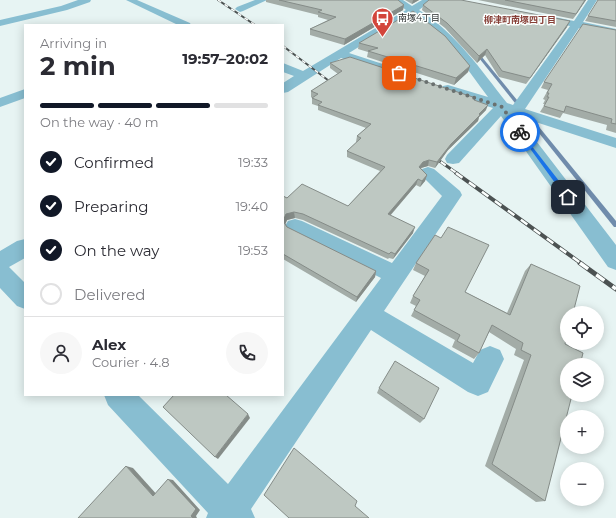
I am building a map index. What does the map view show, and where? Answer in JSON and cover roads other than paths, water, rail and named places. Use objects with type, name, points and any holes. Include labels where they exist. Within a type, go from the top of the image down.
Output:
[{"type":"street","points":[[2,20],[64,8],[87,0]]},
{"type":"street","points":[[130,0],[184,24]]},
{"type":"street","points":[[240,9],[264,0]]},
{"type":"street","points":[[397,0],[426,18],[446,35],[509,109],[616,261]]},
{"type":"street","points":[[284,88],[428,0]]},
{"type":"street","points":[[453,159],[509,109],[593,0]]},
{"type":"street","points":[[531,15],[616,32]]},
{"type":"street","points":[[340,54],[406,76]]},
{"type":"street","points":[[284,67],[304,76]]},
{"type":"street","points":[[436,85],[616,143]]},
{"type":"street","points":[[0,103],[24,93]]},
{"type":"street","points":[[119,396],[230,516],[368,315],[453,196],[428,173]]},
{"type":"street","points":[[295,226],[396,275]]},
{"type":"street","points":[[0,262],[24,248]]},
{"type":"street","points":[[0,274],[24,298]]},
{"type":"street","points":[[368,315],[478,382],[490,359]]},
{"type":"waterway","points":[[476,52],[616,225]]},
{"type":"railway","points":[[218,0],[254,24]]},
{"type":"railway","points":[[284,47],[337,87]]},
{"type":"railway","points":[[431,155],[458,174]]},
{"type":"railway","points":[[456,173],[582,264]]},
{"type":"railway","points":[[580,263],[616,289]]},
{"type":"place","name":"南塚4丁目","points":[[382,38]]},
{"type":"district","name":"柳津町南塚四丁目","points":[[520,20]]}]
